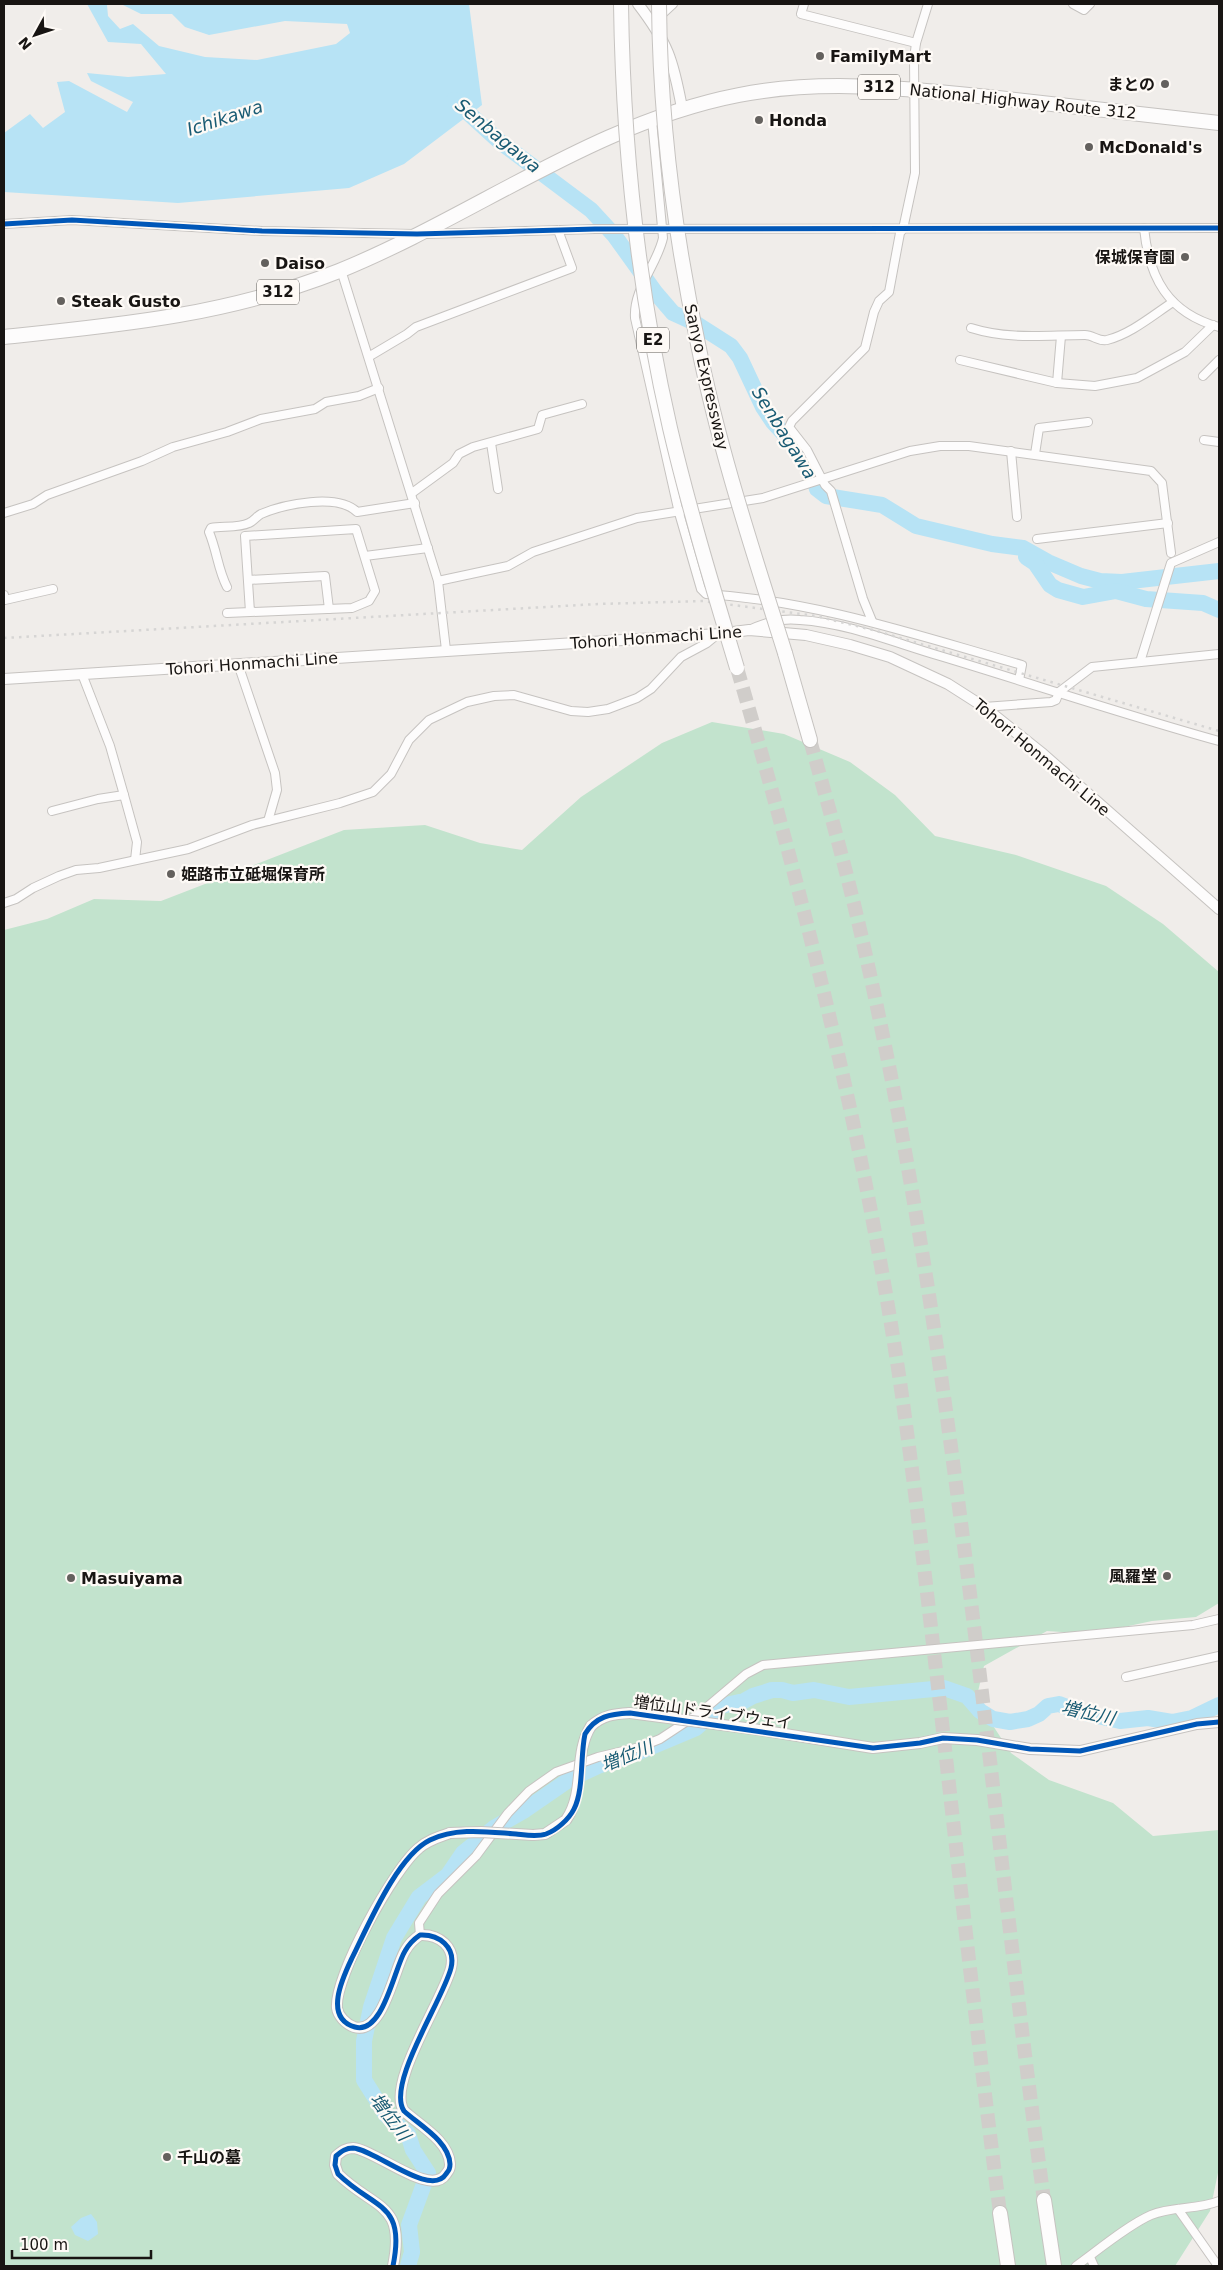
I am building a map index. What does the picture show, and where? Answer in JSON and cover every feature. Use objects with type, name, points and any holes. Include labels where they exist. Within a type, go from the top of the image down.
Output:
[{"type":"highway","name":"E2","points":[[622,4],[622,58],[631,192],[654,346],[670,426],[689,505],[738,668]]},
{"type":"highway","name":"Sanyo Expressway","points":[[659,4],[660,62],[673,210],[691,311],[704,374],[729,469],[810,740]]},
{"type":"highway","name":"National Highway Route 312","points":[[4,337],[121,325],[195,314],[260,298],[341,270],[417,234],[550,165],[611,136],[682,108],[741,95],[792,88],[858,85],[915,89],[1219,123]]},
{"type":"highway","points":[[1044,2200],[1054,2266]]},
{"type":"highway","points":[[1000,2214],[1008,2266]]},
{"type":"street","points":[[638,4],[668,48],[682,108]]},
{"type":"street","points":[[650,20],[673,4]]},
{"type":"street","points":[[804,4],[801,14],[916,43]]},
{"type":"street","points":[[872,621],[863,599],[831,491],[825,485],[807,450],[789,427],[792,421],[865,348],[874,312],[879,301],[890,292],[900,234],[903,229],[915,173],[914,58],[916,43],[928,4]]},
{"type":"street","points":[[1073,4],[1084,10],[1090,4]]},
{"type":"street","points":[[652,120],[663,230],[660,250],[636,300],[635,318],[679,513],[701,589],[706,594],[790,603],[872,621],[1022,665],[1019,680]]},
{"type":"street","points":[[4,224],[72,220],[262,231],[417,234],[596,229],[624,231],[1219,228]]},
{"type":"street","points":[[960,360],[1057,383],[1094,386],[1130,381],[1186,352],[1216,326],[1195,317],[1173,302],[1158,285],[1146,249],[1144,228]]},
{"type":"street","points":[[370,356],[416,327],[572,268],[558,230]]},
{"type":"street","points":[[341,270],[370,356],[438,581],[446,650]]},
{"type":"street","points":[[971,328],[1000,336],[1089,335],[1104,341],[1126,332],[1173,302]]},
{"type":"street","points":[[1057,383],[1061,336]]},
{"type":"street","points":[[1203,376],[1219,360]]},
{"type":"street","points":[[4,513],[33,504],[47,495],[142,461],[174,447],[228,432],[261,419],[315,409],[326,402],[359,396],[379,388]]},
{"type":"street","points":[[412,493],[453,464],[459,454],[473,447],[538,429],[542,415],[582,404]]},
{"type":"street","points":[[1035,454],[1039,428],[1088,422]]},
{"type":"street","points":[[1204,440],[1219,442]]},
{"type":"street","points":[[491,443],[498,489]]},
{"type":"street","points":[[438,581],[508,566],[533,552],[637,518],[679,513],[763,498],[910,451],[940,446],[969,446],[1011,451],[1151,472],[1162,483],[1171,553]]},
{"type":"street","points":[[1011,451],[1017,517]]},
{"type":"street","points":[[227,587],[220,574],[216,549],[210,532],[211,528],[248,524],[260,515],[292,505],[315,502],[350,505],[357,512],[415,503]]},
{"type":"street","points":[[1037,539],[1168,523]]},
{"type":"street","points":[[227,613],[352,608],[369,600],[376,592],[356,529],[246,536],[250,612]]},
{"type":"street","points":[[1140,662],[1171,563],[1219,542]]},
{"type":"street","points":[[366,556],[428,548]]},
{"type":"street","points":[[248,580],[325,576],[329,609]]},
{"type":"street","points":[[4,595],[5,600],[53,589]]},
{"type":"street","points":[[749,630],[767,622],[782,619],[802,620],[843,627],[1059,692],[1125,715],[1219,741]]},
{"type":"street","name":"Tohori Honmachi Line","points":[[4,679],[718,634],[749,630],[806,635],[890,657],[948,684],[984,707],[1043,754],[1219,909]]},
{"type":"street","points":[[4,903],[16,899],[33,888],[59,876],[76,870],[99,868],[188,849],[268,821],[373,792],[392,774],[409,740],[429,720],[467,702],[494,696],[514,695],[571,711],[588,712],[608,709],[637,698],[651,689],[681,657],[707,643],[718,634]]},
{"type":"street","points":[[984,707],[1051,702],[1056,700],[1059,692],[1092,667],[1219,654]]},
{"type":"street","points":[[238,664],[275,773],[278,790],[268,821]]},
{"type":"street","points":[[82,674],[110,746],[124,795],[137,842],[135,860]]},
{"type":"street","points":[[52,811],[98,798],[124,795]]},
{"type":"street","points":[[393,2266],[396,2239],[395,2226],[390,2214],[380,2204],[347,2183],[338,2174],[335,2165],[336,2156],[344,2149],[354,2148],[373,2154],[422,2180],[433,2182],[444,2178],[450,2168],[450,2158],[444,2146],[404,2111],[399,2104],[399,2094],[409,2062],[452,1966],[451,1954],[445,1943],[436,1937],[420,1935],[419,1922],[438,1894],[476,1856],[508,1813],[529,1791],[556,1772],[598,1757],[640,1747],[660,1739],[701,1712],[746,1674],[763,1665],[1193,1625],[1219,1619]]},
{"type":"street","points":[[1126,1677],[1219,1656]]},
{"type":"street","name":"増位山ドライブウェイ","points":[[420,1935],[412,1941],[405,1951],[376,2020],[364,2027],[354,2027],[343,2020],[337,2010],[337,1994],[347,1968],[383,1895],[401,1867],[418,1848],[430,1840],[450,1833],[545,1834],[566,1820],[574,1809],[578,1796],[582,1746],[585,1734],[590,1726],[601,1718],[630,1713],[753,1729],[872,1748],[920,1743],[943,1738],[978,1740],[1030,1749],[1080,1752],[1197,1724],[1219,1722]]},
{"type":"street","points":[[1076,2266],[1151,2215],[1209,2205],[1219,2201]]},
{"type":"street","points":[[1178,2210],[1218,2266]]},
{"type":"street","points":[[1090,2256],[1094,2266]]},
{"type":"green space","points":[[712,722],[784,734],[850,762],[895,795],[935,836],[1016,855],[1106,886],[1163,924],[1219,972],[1219,1603],[1196,1617],[1152,1621],[1091,1634],[1047,1631],[984,1666],[976,1700],[1011,1753],[1049,1780],[1113,1803],[1153,1836],[1219,1830],[1219,2168],[1210,2211],[1175,2266],[4,2266],[4,930],[47,919],[94,899],[161,901],[344,830],[425,825],[480,843],[522,850],[581,797],[662,743]]},
{"type":"water","name":"Ichikawa","points":[[87,4],[110,4],[107,5],[108,16],[120,29],[133,24],[159,46],[205,57],[257,60],[336,44],[350,33],[347,24],[285,21],[209,35],[185,27],[172,14],[141,14],[121,4],[469,4],[482,105],[404,164],[349,188],[178,203],[4,192],[4,133],[30,114],[43,128],[65,112],[57,82],[69,81],[127,112],[133,102],[91,81],[87,73],[128,77],[166,74],[141,44],[108,42]]},
{"type":"water","points":[[91,2214],[97,2222],[98,2234],[88,2241],[75,2235],[71,2227],[81,2218]]},
{"type":"waterway","name":"Senbagawa","points":[[454,100],[499,141],[591,210],[614,235],[655,292],[673,313],[695,323],[731,346],[740,358],[763,407],[773,422],[797,448],[812,471],[817,489],[826,496],[882,505],[916,526],[992,544],[1023,548],[1048,562],[1081,576],[1100,581],[1122,582],[1219,571]]},
{"type":"waterway","points":[[1026,557],[1035,563],[1050,585],[1058,590],[1083,597],[1116,591],[1146,599],[1203,603],[1219,610]]},
{"type":"waterway","name":"増位川","points":[[408,2266],[412,2252],[409,2225],[428,2173],[413,2150],[408,2134],[386,2115],[364,2080],[364,2041],[371,2007],[394,1938],[419,1897],[448,1875],[463,1853],[494,1828],[525,1810],[570,1779],[598,1766],[634,1754],[696,1728],[721,1706],[744,1701],[772,1690],[793,1693],[814,1690],[849,1697],[944,1688],[967,1696],[980,1711],[993,1719],[1010,1722],[1028,1719],[1039,1714],[1048,1706],[1059,1704],[1080,1712],[1120,1721],[1148,1718],[1172,1722],[1192,1718],[1219,1705]]},
{"type":"tunnel","points":[[737,668],[786,843],[830,1019],[850,1107],[884,1286],[899,1375],[916,1498],[976,2023],[1000,2213]]},
{"type":"tunnel","points":[[810,740],[847,874],[866,956],[897,1110],[924,1265],[968,1576],[1044,2200]]},
{"type":"railway","points":[[4,638],[598,604],[703,601],[816,616],[873,630],[1219,731]]},
{"type":"cycle path","points":[[4,224],[72,220],[262,231],[417,234],[595,229],[1219,228]]},
{"type":"cycle path","points":[[393,2266],[396,2245],[395,2230],[391,2218],[375,2202],[338,2174],[335,2165],[336,2156],[344,2150],[353,2148],[375,2156],[416,2177],[428,2180],[439,2180],[449,2170],[450,2164],[444,2148],[432,2134],[404,2111],[401,2098],[403,2082],[409,2062],[451,1968],[451,1954],[439,1939],[427,1935],[420,1935],[416,1938],[405,1951],[380,2011],[373,2021],[365,2027],[355,2027],[345,2022],[340,2015],[338,1996],[344,1976],[366,1928],[385,1893],[395,1876],[418,1848],[430,1840],[451,1833],[484,1832],[531,1836],[543,1835],[554,1830],[566,1820],[574,1809],[581,1783],[585,1734],[594,1723],[610,1715],[630,1713],[873,1748],[920,1743],[943,1738],[977,1740],[1030,1749],[1080,1751],[1197,1724],[1219,1722]]},
{"type":"place","name":"FamilyMart","points":[[820,56]]},
{"type":"place","name":"まとの","points":[[1165,84]]},
{"type":"place","name":"Honda","points":[[759,120]]},
{"type":"place","name":"McDonald's","points":[[1089,147]]},
{"type":"place","name":"保城保育園","points":[[1185,257]]},
{"type":"place","name":"Daiso","points":[[265,263]]},
{"type":"place","name":"Steak Gusto","points":[[61,301]]},
{"type":"place","name":"姫路市立砥堀保育所","points":[[171,874]]},
{"type":"place","name":"風羅堂","points":[[1167,1576]]},
{"type":"place","name":"Masuiyama","points":[[71,1578]]},
{"type":"place","name":"千山の墓","points":[[167,2157]]}]
